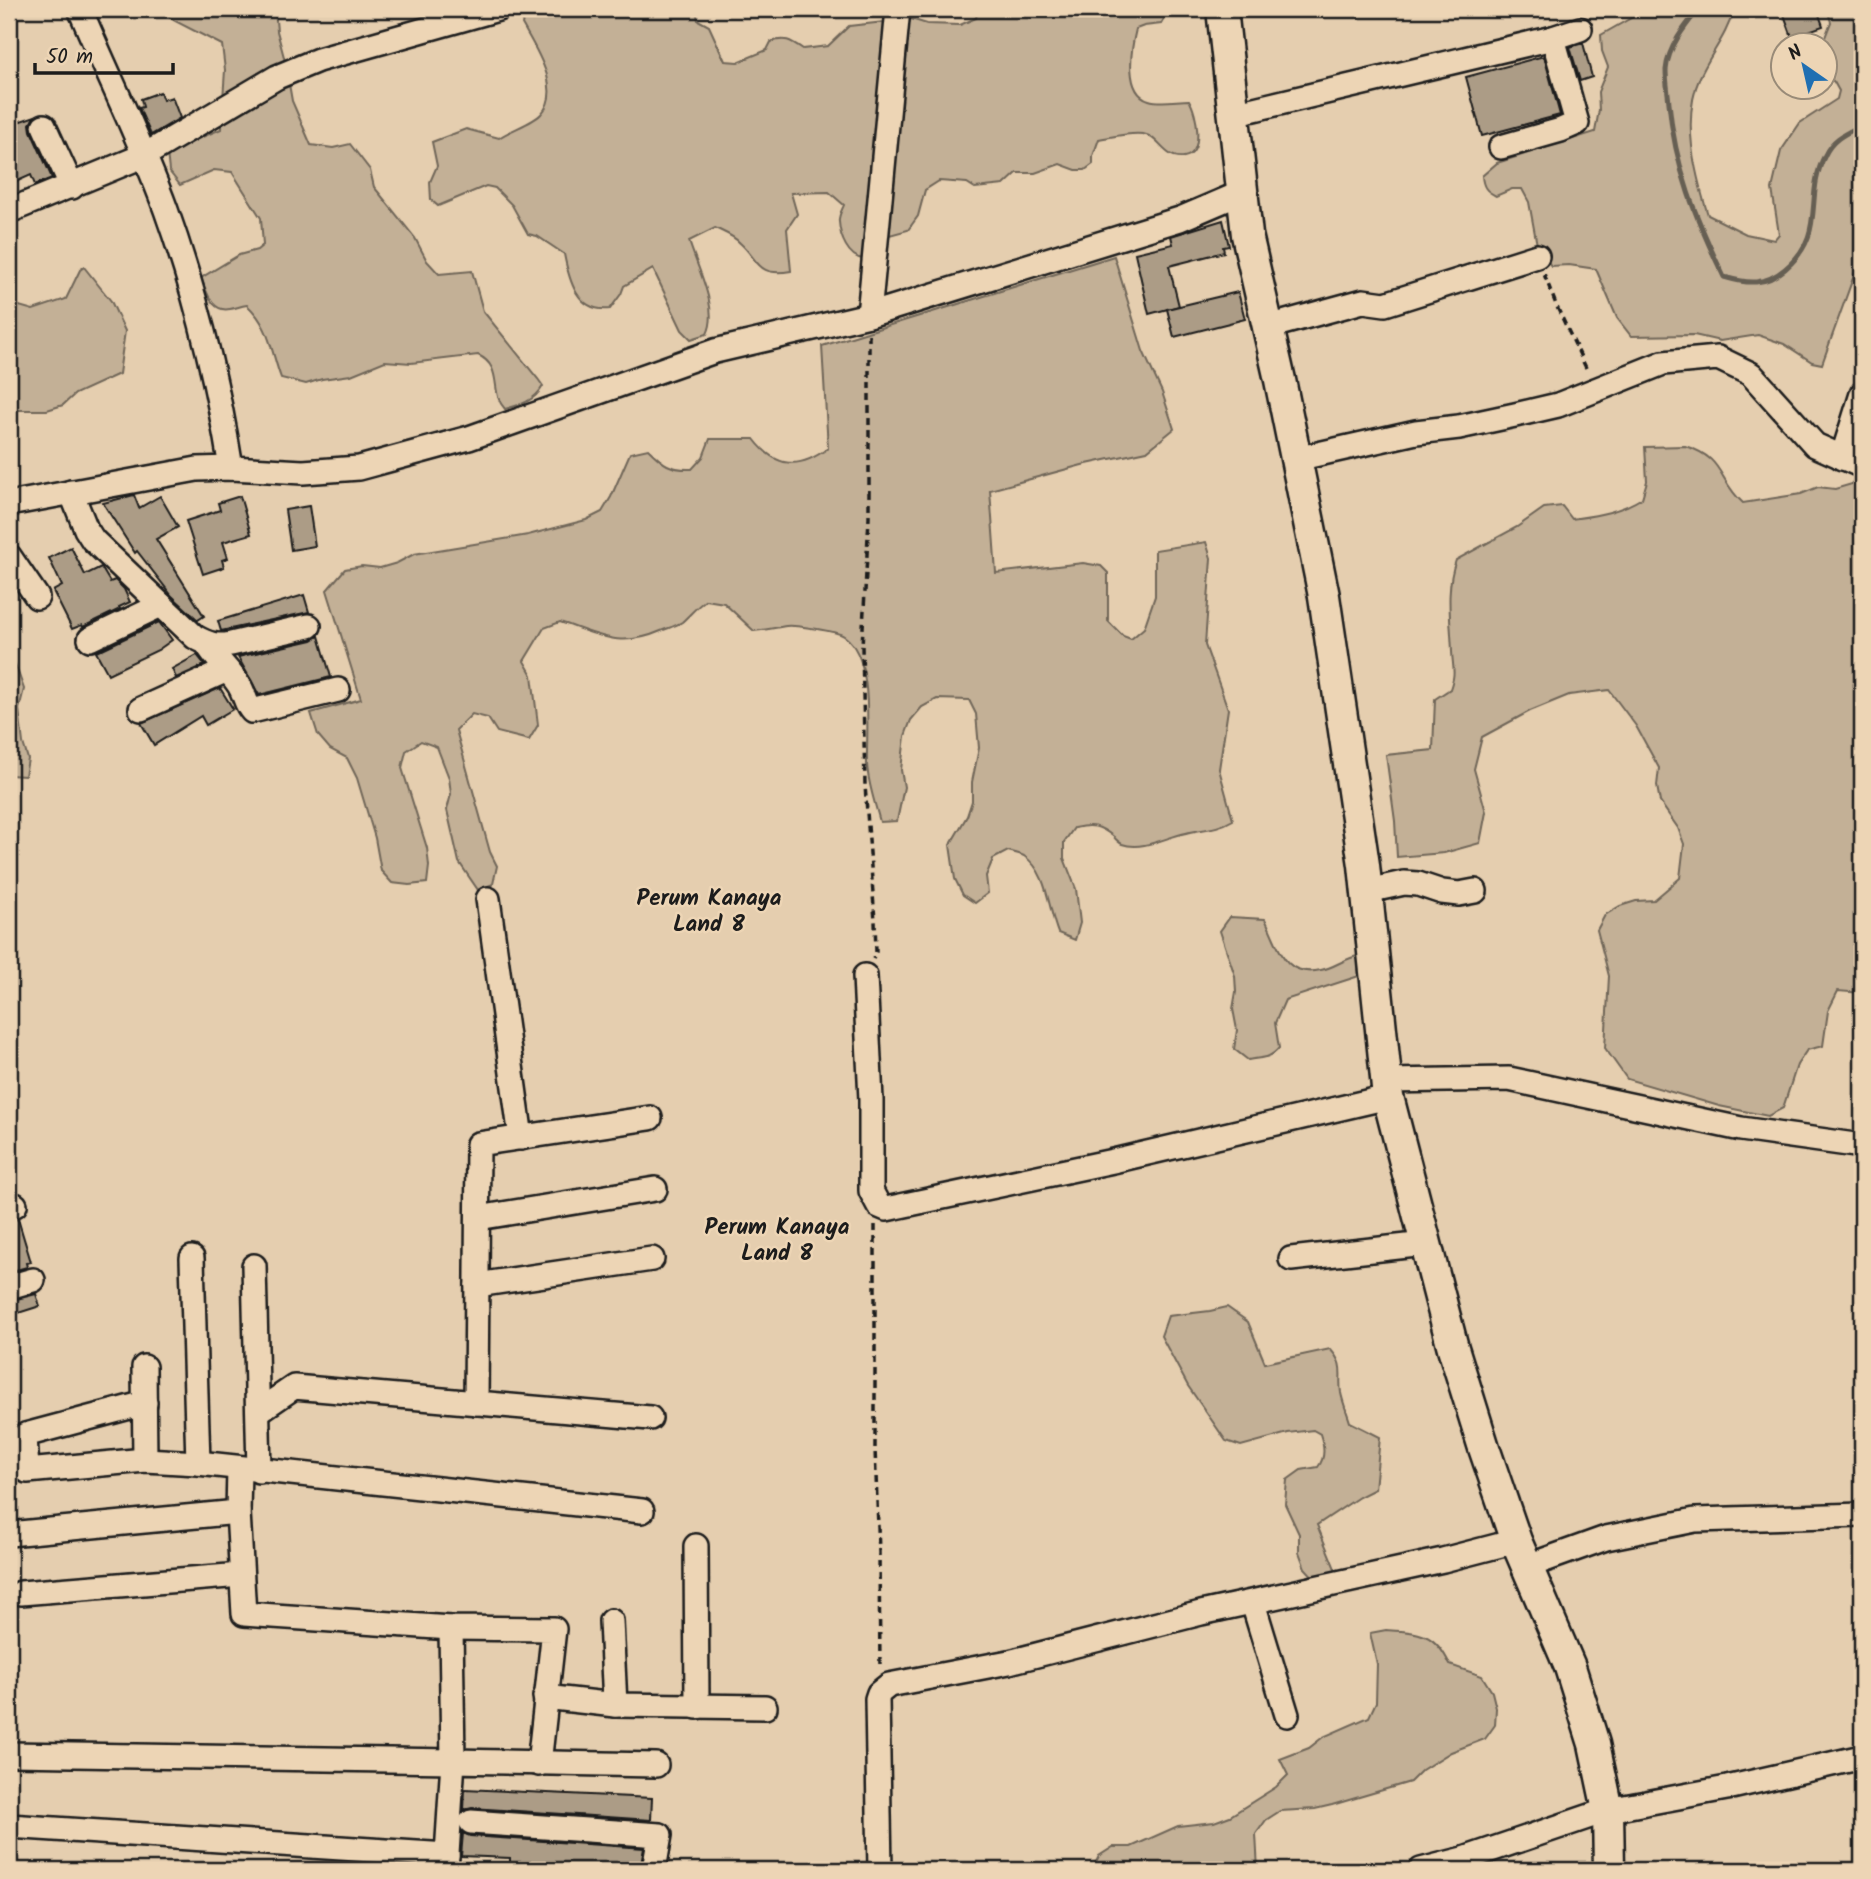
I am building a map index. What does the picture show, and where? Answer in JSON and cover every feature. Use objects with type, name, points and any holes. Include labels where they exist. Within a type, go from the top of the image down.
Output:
[{"type":"main road","points":[[1222,9],[1247,235],[1324,596],[1367,891],[1387,1089],[1424,1244],[1453,1349],[1522,1554],[1570,1667],[1594,1744],[1608,1810],[1609,1870]]},
{"type":"street","points":[[80,9],[145,155],[166,211],[204,329],[219,395],[231,468]]},
{"type":"street","points":[[9,211],[145,155],[277,77],[308,64],[498,9]]},
{"type":"street","points":[[869,315],[898,9]]},
{"type":"street","points":[[1233,114],[1580,29]]},
{"type":"street","points":[[1501,147],[1577,123],[1553,37]]},
{"type":"street","points":[[44,126],[72,187]]},
{"type":"street","points":[[9,504],[198,469],[303,472],[359,468],[469,438],[715,351],[869,315],[1180,219],[1241,193]]},
{"type":"street","points":[[1268,327],[1363,301],[1385,304],[1537,256]]},
{"type":"street","points":[[1296,459],[1416,432],[1459,427],[1558,405],[1663,363],[1718,358],[1751,374],[1815,445],[1852,462],[1862,394]]},
{"type":"street","points":[[71,492],[93,540],[195,637],[219,646],[231,645],[309,626]]},
{"type":"street","points":[[9,556],[37,597]]},
{"type":"street","points":[[90,639],[162,605]]},
{"type":"street","points":[[207,643],[215,658],[241,689],[248,708],[252,711],[338,690]]},
{"type":"street","points":[[141,709],[227,670]]},
{"type":"street","points":[[1367,891],[1404,883],[1418,884],[1442,892],[1460,894],[1475,891]]},
{"type":"street","points":[[488,899],[521,1138]]},
{"type":"street","points":[[865,976],[871,1100],[871,1191],[879,1206],[886,1209],[1039,1174],[1113,1161],[1387,1089],[1509,1079],[1741,1129],[1862,1146]]},
{"type":"street","points":[[476,1403],[478,1144],[650,1118]]},
{"type":"street","points":[[478,1218],[655,1189]]},
{"type":"street","points":[[1292,1259],[1424,1244]]},
{"type":"street","points":[[192,1258],[198,1463]]},
{"type":"street","points":[[477,1285],[652,1259]]},
{"type":"street","points":[[254,1266],[259,1411],[239,1512],[244,1614],[451,1628],[554,1629],[539,1763]]},
{"type":"street","points":[[9,1287],[33,1280]]},
{"type":"street","points":[[144,1367],[145,1460]]},
{"type":"street","points":[[259,1411],[294,1387],[650,1418]]},
{"type":"street","points":[[145,1403],[25,1435],[27,1471],[145,1460],[198,1463],[642,1511]]},
{"type":"street","points":[[9,1534],[239,1512]]},
{"type":"street","points":[[880,1870],[877,1699],[884,1688],[1009,1662],[1252,1602],[1695,1520],[1862,1517]]},
{"type":"street","points":[[696,1546],[697,1707]]},
{"type":"street","points":[[21,1593],[241,1575]]},
{"type":"street","points":[[1252,1602],[1287,1715]]},
{"type":"street","points":[[611,1621],[615,1705]]},
{"type":"street","points":[[9,1826],[446,1863],[453,1761],[451,1628]]},
{"type":"street","points":[[545,1697],[615,1705],[765,1707]]},
{"type":"street","points":[[9,1754],[656,1765]]},
{"type":"street","points":[[1421,1870],[1464,1859],[1608,1810],[1727,1788],[1862,1756]]},
{"type":"street","points":[[471,1822],[660,1835],[654,1870]]},
{"type":"path","points":[[1537,256],[1557,307],[1597,390]]},
{"type":"path","points":[[865,976],[876,952],[865,785],[862,646],[869,518],[869,315]]},
{"type":"path","points":[[879,1206],[875,1226],[875,1449],[880,1670],[884,1688]]},
{"type":"shaded area","points":[[158,9],[275,9],[292,101],[311,145],[333,148],[350,144],[370,170],[374,187],[415,238],[427,261],[439,274],[472,271],[483,311],[543,386],[536,395],[522,404],[505,409],[500,403],[491,366],[478,355],[411,363],[385,361],[351,375],[306,384],[281,378],[269,339],[255,313],[247,305],[230,309],[218,308],[211,300],[201,278],[239,255],[257,250],[263,245],[261,218],[232,172],[214,170],[180,185],[169,171],[167,152],[221,129],[225,70],[222,45],[175,21]]},
{"type":"shaded area","points":[[542,9],[696,9],[698,20],[709,26],[725,61],[738,62],[767,50],[771,42],[776,40],[787,40],[803,49],[828,46],[849,26],[911,19],[927,24],[960,25],[976,18],[978,9],[1058,9],[1059,13],[1113,13],[1115,9],[1164,9],[1165,17],[1161,24],[1136,29],[1131,58],[1133,80],[1141,96],[1149,100],[1189,100],[1195,114],[1197,141],[1191,154],[1177,157],[1149,136],[1121,135],[1099,139],[1093,164],[1085,170],[1076,170],[1060,164],[1035,173],[1017,173],[1004,185],[975,188],[967,183],[939,181],[925,190],[918,216],[908,230],[864,242],[863,259],[853,254],[843,240],[839,220],[844,205],[829,192],[791,193],[797,214],[787,229],[791,271],[765,270],[738,241],[715,228],[689,241],[706,287],[711,312],[707,334],[691,339],[682,330],[653,269],[624,286],[610,309],[599,309],[590,306],[576,293],[564,254],[537,236],[528,234],[512,205],[495,188],[486,186],[438,206],[431,200],[430,182],[437,166],[432,142],[466,129],[499,138],[537,117],[547,104],[549,93],[545,68],[522,24],[524,16]]},
{"type":"shaded area","points":[[1647,9],[1734,9],[1694,93],[1691,128],[1695,164],[1708,215],[1746,234],[1774,240],[1779,234],[1772,189],[1781,151],[1800,123],[1832,102],[1840,102],[1840,32],[1827,32],[1831,22],[1827,9],[1862,9],[1862,253],[1822,364],[1812,362],[1784,344],[1758,335],[1720,341],[1694,335],[1631,336],[1617,318],[1596,269],[1569,265],[1551,266],[1537,245],[1529,202],[1522,189],[1512,189],[1496,196],[1484,186],[1482,176],[1497,163],[1595,132],[1599,110],[1598,92],[1608,67],[1602,51],[1601,35]]},
{"type":"shaded area","points":[[1114,256],[1143,351],[1162,392],[1174,429],[1147,451],[990,490],[996,573],[1083,563],[1101,566],[1108,573],[1108,621],[1123,636],[1131,639],[1144,628],[1155,596],[1155,550],[1206,542],[1211,558],[1205,645],[1228,709],[1219,769],[1233,820],[1216,827],[1138,846],[1122,844],[1095,826],[1074,828],[1064,842],[1064,858],[1076,889],[1080,923],[1075,940],[1058,933],[1043,881],[1032,863],[1024,856],[1008,851],[993,859],[986,876],[988,893],[975,903],[963,895],[955,879],[950,845],[967,816],[972,801],[972,782],[979,748],[976,714],[969,700],[937,699],[922,707],[911,720],[905,736],[901,770],[904,787],[897,821],[880,822],[867,764],[865,677],[854,646],[844,636],[833,632],[798,626],[754,631],[724,603],[706,600],[680,623],[633,639],[610,638],[560,622],[544,628],[524,661],[532,675],[538,725],[529,740],[497,732],[488,718],[472,714],[456,730],[490,852],[497,866],[493,884],[478,890],[459,862],[447,810],[451,794],[449,778],[437,747],[421,741],[406,751],[402,768],[427,848],[427,883],[392,883],[381,871],[375,838],[357,778],[347,758],[330,749],[318,735],[311,713],[361,699],[327,590],[345,569],[362,566],[380,568],[414,554],[528,535],[586,520],[602,512],[630,453],[648,449],[667,465],[692,469],[703,457],[710,439],[754,439],[762,449],[779,460],[788,463],[807,460],[828,448],[822,346]]},
{"type":"shaded area","points":[[84,267],[111,301],[125,331],[119,374],[75,394],[63,405],[47,410],[9,410],[9,303],[33,310],[66,299]]},
{"type":"shaded area","points":[[1685,446],[1698,451],[1714,463],[1743,503],[1801,494],[1818,487],[1835,489],[1852,484],[1862,450],[1862,993],[1838,991],[1828,1011],[1823,1046],[1807,1050],[1797,1065],[1783,1108],[1768,1116],[1719,1106],[1627,1079],[1605,1048],[1609,976],[1597,930],[1605,915],[1636,901],[1654,900],[1680,878],[1684,844],[1678,828],[1660,802],[1657,786],[1659,768],[1636,726],[1609,690],[1569,695],[1530,711],[1482,737],[1474,769],[1486,812],[1480,843],[1444,853],[1397,857],[1386,755],[1433,750],[1435,699],[1450,689],[1454,675],[1450,594],[1456,560],[1517,527],[1544,508],[1562,506],[1572,519],[1609,512],[1634,503],[1642,498],[1647,481],[1645,447]]},
{"type":"shaded area","points":[[9,647],[24,689],[19,709],[28,759],[25,776],[9,775]]},
{"type":"shaded area","points":[[1230,917],[1265,919],[1283,957],[1298,969],[1321,970],[1358,956],[1359,976],[1285,1000],[1275,1023],[1279,1048],[1272,1055],[1265,1057],[1248,1060],[1234,1049],[1237,1030],[1233,1009],[1235,976],[1220,931]]},
{"type":"shaded area","points":[[1227,1307],[1248,1322],[1265,1363],[1330,1349],[1340,1365],[1341,1393],[1350,1422],[1380,1437],[1375,1489],[1317,1525],[1338,1576],[1315,1579],[1305,1568],[1299,1552],[1299,1534],[1285,1504],[1287,1480],[1301,1470],[1318,1467],[1321,1463],[1324,1451],[1320,1434],[1313,1430],[1288,1433],[1241,1446],[1226,1441],[1188,1386],[1161,1336],[1168,1316]]},
{"type":"shaded area","points":[[1386,1630],[1425,1636],[1438,1646],[1450,1665],[1482,1676],[1492,1692],[1496,1708],[1495,1725],[1485,1739],[1451,1752],[1422,1770],[1410,1782],[1315,1809],[1280,1811],[1266,1820],[1256,1834],[1258,1870],[1092,1870],[1099,1856],[1113,1847],[1131,1847],[1178,1826],[1214,1822],[1230,1816],[1276,1787],[1288,1775],[1280,1759],[1309,1748],[1323,1737],[1369,1717],[1376,1702],[1377,1664],[1370,1633]]},
{"type":"building","points":[[1782,9],[1817,9],[1823,26],[1806,32],[1790,32]]},
{"type":"building","points":[[1583,43],[1592,77],[1580,81],[1570,47]]},
{"type":"building","points":[[1544,56],[1560,115],[1482,136],[1466,77]]},
{"type":"building","points":[[160,92],[163,100],[172,97],[180,118],[151,135],[139,108],[143,107],[141,99]]},
{"type":"building","points":[[35,116],[30,124],[31,131],[52,178],[35,185],[31,175],[9,185],[9,125]]},
{"type":"building","points":[[1223,220],[1229,246],[1223,247],[1224,252],[1169,266],[1179,306],[1149,314],[1135,253],[1173,244],[1171,236]]},
{"type":"building","points":[[1238,292],[1245,319],[1174,337],[1167,309]]},
{"type":"building","points":[[134,495],[139,508],[160,496],[178,527],[156,539],[204,616],[198,620],[172,596],[137,551],[135,553],[103,503]]},
{"type":"building","points":[[240,496],[251,534],[223,542],[228,558],[222,560],[224,567],[203,574],[186,521],[220,510],[218,503]]},
{"type":"building","points":[[309,506],[315,546],[291,550],[285,510]]},
{"type":"building","points":[[71,547],[85,575],[101,567],[110,582],[115,580],[124,589],[130,602],[83,627],[82,625],[72,629],[53,591],[62,586],[49,558]]},
{"type":"building","points":[[304,595],[309,612],[221,631],[218,621]]},
{"type":"building","points":[[159,622],[172,640],[158,650],[108,674],[96,652]]},
{"type":"building","points":[[319,636],[331,677],[259,695],[238,657],[312,640]]},
{"type":"building","points":[[197,655],[205,665],[176,678],[172,669]]},
{"type":"building","points":[[220,688],[233,709],[206,725],[201,716],[154,745],[141,723]]},
{"type":"building","points":[[18,1219],[31,1262],[26,1263],[27,1267],[9,1272],[9,1221]]},
{"type":"building","points":[[36,1294],[40,1306],[9,1316],[9,1301]]},
{"type":"building","points":[[465,1789],[652,1798],[651,1820],[472,1808],[464,1810]]},
{"type":"building","points":[[463,1833],[470,1836],[644,1848],[640,1870],[510,1870],[510,1858],[461,1856]]},
{"type":"waterway","points":[[1699,9],[1670,53],[1666,70],[1667,82],[1676,149],[1688,193],[1724,277],[1749,282],[1763,281],[1778,275],[1798,255],[1811,228],[1816,185],[1825,155],[1836,140],[1862,125]]},
{"type":"district","name":"Perum Kanaya Land 8","points":[[709,910]]},
{"type":"district","name":"Perum Kanaya Land 8","points":[[777,1239]]}]
